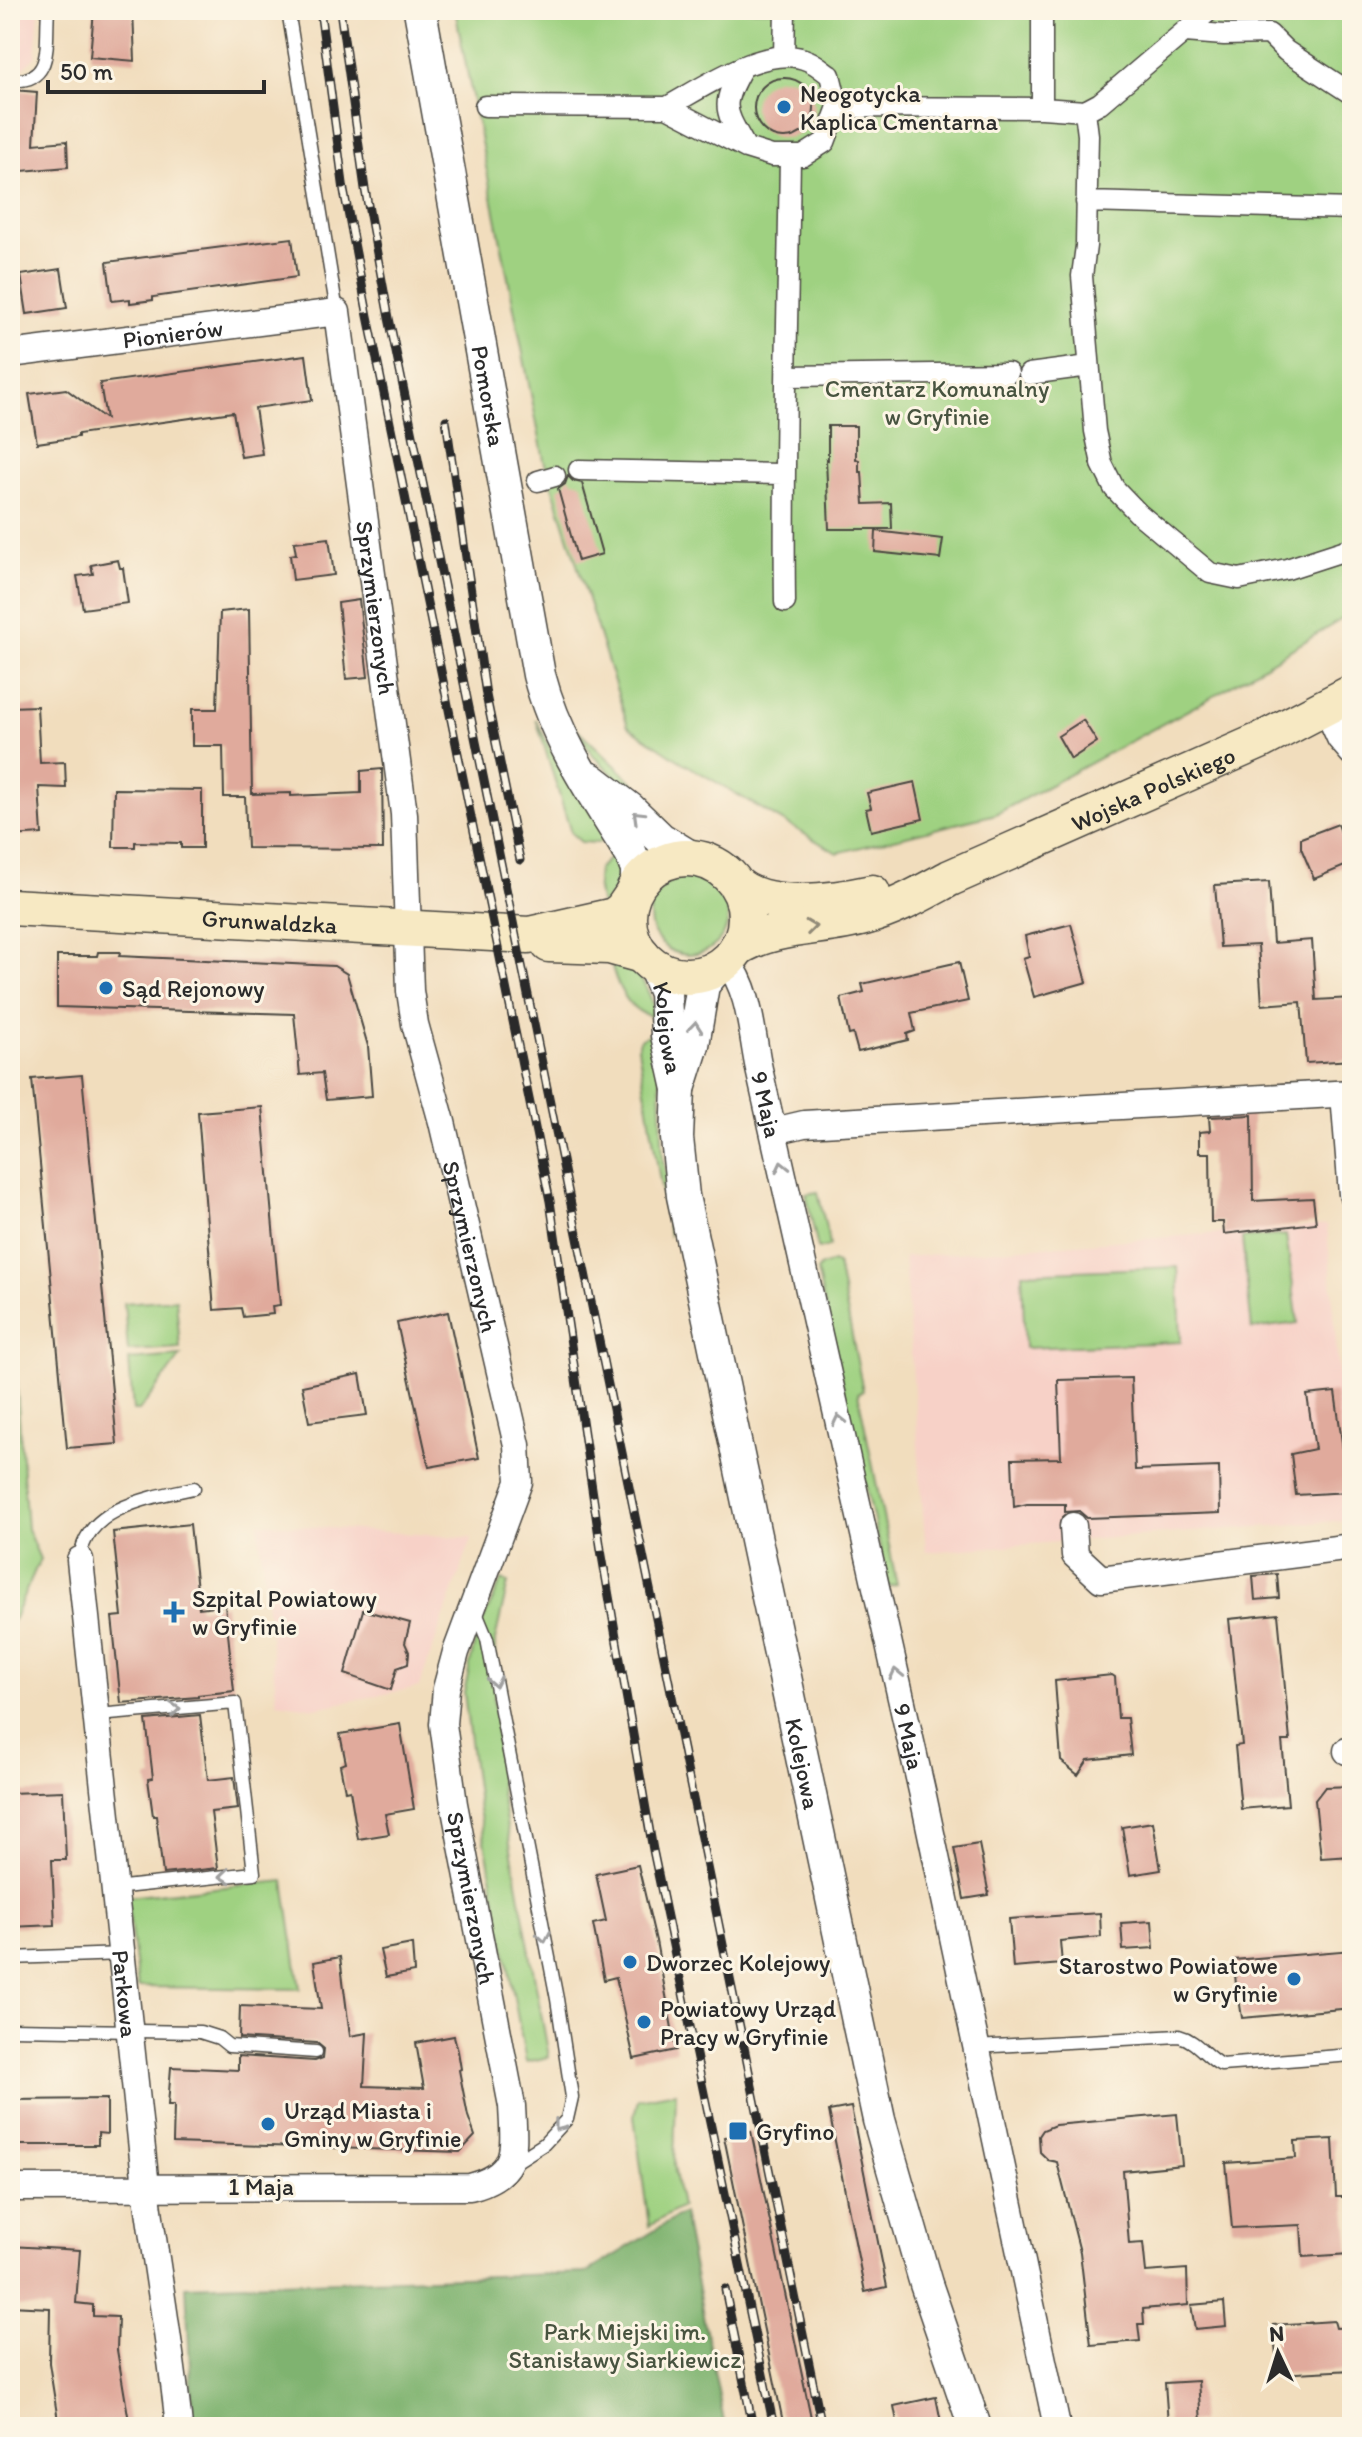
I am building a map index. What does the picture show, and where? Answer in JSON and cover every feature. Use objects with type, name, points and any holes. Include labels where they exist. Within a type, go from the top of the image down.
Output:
[{"type":"main road","name":"Wojska Polskiego","points":[[727,959],[753,939],[770,933],[866,917],[904,903],[950,878],[1217,760],[1339,700]]},
{"type":"main road","points":[[681,858],[708,861],[722,869],[738,886],[747,918],[727,959],[706,973],[685,976],[648,960],[633,941],[628,924],[634,891],[660,864],[681,858]]},
{"type":"main road","name":"Wojska Polskiego","points":[[738,886],[766,900],[824,900],[950,878]]},
{"type":"main road","name":"Grunwaldzka","points":[[10,907],[529,935],[614,916],[622,910],[634,891]]},
{"type":"main road","name":"Grunwaldzka","points":[[529,935],[550,944],[609,946],[648,960]]},
{"type":"street","name":"Pomorska","points":[[420,10],[539,675],[556,727],[631,854],[637,870],[634,891]]},
{"type":"street","points":[[784,56],[785,10]]},
{"type":"street","points":[[1042,10],[1042,108]]},
{"type":"street","points":[[838,107],[1085,111],[1100,103],[1210,10]]},
{"type":"street","points":[[1185,32],[1269,34],[1286,51],[1352,94]]},
{"type":"street","points":[[485,106],[667,107],[746,148],[772,156],[803,156],[825,142],[838,107],[830,75],[807,59],[784,56],[743,66],[667,107]]},
{"type":"street","points":[[743,66],[727,93],[728,115],[746,148]]},
{"type":"street","points":[[1085,111],[1088,135],[1086,246],[1082,276],[1095,431],[1102,464],[1114,488],[1138,513],[1210,573],[1239,579],[1287,569],[1352,548]]},
{"type":"street","points":[[785,602],[783,474],[788,376],[790,156]]},
{"type":"street","points":[[1086,202],[1352,209]]},
{"type":"street","name":"Pionierów","points":[[10,354],[337,312]]},
{"type":"street","name":"Sprzymierzonych","points":[[337,312],[404,814],[410,991],[415,1024],[442,1122],[517,1445],[519,1482],[456,1652],[446,1689],[443,1724],[448,1770],[512,2106],[514,2144],[507,2168]]},
{"type":"street","points":[[1029,374],[1089,366]]},
{"type":"street","points":[[788,376],[1008,373]]},
{"type":"street","points":[[579,470],[783,474]]},
{"type":"street","points":[[1339,700],[1340,738],[1352,752]]},
{"type":"street","name":"Pomorska","points":[[583,773],[630,809],[661,839],[692,858]]},
{"type":"street","name":"9 Maja","points":[[727,959],[751,1016],[755,1048],[930,1832],[1057,2427]]},
{"type":"street","name":"Kolejowa","points":[[679,1089],[693,1045],[703,985],[727,959]]},
{"type":"street","name":"Kolejowa","points":[[648,960],[665,993],[667,1035],[679,1089],[678,1152],[683,1196],[872,2092],[926,2284],[975,2427]]},
{"type":"street","points":[[774,1131],[804,1124],[835,1122],[1348,1094],[1352,1194]]},
{"type":"street","points":[[1073,1526],[1075,1555],[1101,1579],[1352,1547]]},
{"type":"street","name":"Parkowa","points":[[80,1560],[146,2187],[171,2347],[179,2427]]},
{"type":"street","name":"1 Maja","points":[[10,2188],[470,2187],[491,2181],[507,2168]]},
{"type":"lane","points":[[10,80],[31,79],[39,74],[43,64],[48,10]]},
{"type":"lane","points":[[288,10],[337,312]]},
{"type":"lane","points":[[80,1560],[85,1536],[105,1517],[135,1503],[194,1488]]},
{"type":"lane","points":[[474,1607],[487,1639],[557,1999],[572,2097],[567,2119],[544,2144],[507,2168]]},
{"type":"lane","points":[[98,1715],[235,1703],[254,1873],[114,1888]]},
{"type":"lane","points":[[10,1958],[123,1954]]},
{"type":"lane","points":[[10,2029],[200,2032],[219,2038],[229,2046],[316,2052]]},
{"type":"lane","points":[[975,2047],[1179,2036],[1188,2038],[1221,2065],[1352,2055]]},
{"type":"shaded area","points":[[10,10],[39,10],[35,57],[19,72],[10,71]]},
{"type":"shaded area","points":[[1327,1225],[1350,1520],[926,1552],[904,1257]]},
{"type":"shaded area","points":[[258,1523],[472,1538],[419,1687],[316,1708],[277,1702]]},
{"type":"green space","name":"Cmentarz Komunalny w Gryfinie","points":[[455,10],[1352,10],[1352,613],[1205,701],[996,814],[837,853],[677,759],[628,726],[544,460]]},
{"type":"green space","points":[[536,719],[558,764],[610,835],[598,843],[581,842],[571,833]]},
{"type":"green space","points":[[574,726],[646,795],[646,808],[593,755]]},
{"type":"green space","points":[[619,849],[619,881],[601,907],[598,869]]},
{"type":"green space","points":[[689,877],[704,880],[717,888],[725,901],[728,916],[725,931],[717,944],[704,952],[689,955],[674,952],[661,944],[653,931],[650,916],[653,901],[661,888],[674,880]]},
{"type":"green space","points":[[610,958],[642,980],[657,1017],[638,1010],[624,996]]},
{"type":"green space","points":[[651,1033],[658,1034],[663,1161],[677,1225],[669,1235],[638,1048],[640,1040]]},
{"type":"green space","points":[[818,1192],[830,1246],[818,1249],[806,1194]]},
{"type":"green space","points":[[1286,1235],[1298,1323],[1252,1329],[1242,1238]]},
{"type":"green space","points":[[833,1262],[838,1265],[863,1391],[858,1393],[897,1585],[889,1587],[817,1271]]},
{"type":"green space","points":[[1178,1267],[1181,1342],[1025,1348],[1022,1273]]},
{"type":"green space","points":[[176,1299],[180,1348],[128,1351],[124,1303]]},
{"type":"green space","points":[[10,1320],[27,1529],[40,1559],[10,1627]]},
{"type":"green space","points":[[181,1356],[139,1411],[133,1411],[129,1360]]},
{"type":"green space","points":[[502,1580],[508,1583],[495,1640],[494,1700],[501,1794],[549,2057],[526,2062],[478,1804],[464,1693],[476,1636]]},
{"type":"green space","points":[[284,1881],[300,1989],[138,1987],[127,1897]]},
{"type":"green space","points":[[676,2092],[674,2165],[681,2207],[649,2226],[634,2116],[638,2099]]},
{"type":"green space","name":"Park Miejski im. Stanisławy Siarkiewicz","points":[[683,2213],[725,2427],[193,2427],[186,2286],[586,2273]]},
{"type":"building","points":[[94,10],[133,10],[135,61],[90,57]]},
{"type":"building","name":"Neogotycka Kaplica Cmentarna","points":[[784,78],[805,87],[814,108],[805,129],[784,138],[763,129],[754,108],[763,87]]},
{"type":"building","points":[[13,90],[37,92],[34,144],[67,141],[68,167],[10,172]]},
{"type":"building","points":[[292,238],[297,277],[130,303],[130,299],[112,301],[107,262]]},
{"type":"building","points":[[61,269],[67,308],[27,314],[21,275]]},
{"type":"building","points":[[306,355],[312,400],[255,408],[262,454],[241,457],[233,412],[78,434],[78,437],[37,443],[29,394],[66,389],[106,419],[100,383]]},
{"type":"building","points":[[828,426],[856,426],[856,459],[859,460],[859,472],[862,472],[864,504],[891,503],[892,529],[829,529]]},
{"type":"building","points":[[568,476],[582,483],[602,554],[578,561],[558,489],[565,484]]},
{"type":"building","points":[[876,531],[943,539],[940,559],[875,552]]},
{"type":"building","points":[[329,538],[334,575],[293,580],[290,555],[296,554],[294,542]]},
{"type":"building","points":[[118,560],[120,568],[123,568],[128,603],[83,609],[77,576],[93,574],[91,565]]},
{"type":"building","points":[[359,600],[368,677],[346,679],[338,603]]},
{"type":"building","points":[[249,609],[252,794],[361,793],[361,771],[382,769],[383,849],[247,848],[245,797],[224,797],[223,746],[192,746],[192,709],[217,709],[220,612]]},
{"type":"building","points":[[37,706],[40,763],[65,762],[66,788],[39,787],[42,834],[10,836],[10,707]]},
{"type":"building","points":[[1083,720],[1097,742],[1071,759],[1058,736]]},
{"type":"building","points":[[915,782],[923,819],[871,831],[866,809],[871,808],[867,793]]},
{"type":"building","points":[[114,789],[202,790],[202,848],[181,848],[181,843],[135,842],[135,847],[113,847]]},
{"type":"building","points":[[1338,824],[1352,863],[1314,879],[1301,848],[1301,838]]},
{"type":"building","points":[[1269,882],[1273,943],[1312,940],[1316,1000],[1352,998],[1352,1060],[1306,1063],[1301,1002],[1262,1005],[1258,945],[1220,947],[1215,885]]},
{"type":"building","points":[[1071,924],[1087,982],[1034,997],[1023,958],[1029,956],[1025,936]]},
{"type":"building","points":[[98,952],[120,952],[119,956],[334,966],[347,974],[368,1046],[372,1096],[326,1100],[322,1073],[300,1075],[294,1014],[57,1007],[57,956],[97,956]]},
{"type":"building","points":[[959,962],[968,1001],[911,1013],[915,1031],[907,1034],[908,1040],[858,1052],[853,1034],[849,1035],[841,998],[864,992],[862,984]]},
{"type":"building","points":[[82,1075],[117,1444],[67,1448],[32,1079]]},
{"type":"building","points":[[262,1107],[280,1305],[272,1306],[273,1314],[243,1317],[241,1308],[214,1310],[198,1112]]},
{"type":"building","points":[[1252,1115],[1253,1201],[1313,1198],[1316,1223],[1224,1234],[1223,1222],[1211,1222],[1210,1153],[1199,1153],[1199,1132],[1210,1131],[1209,1117]]},
{"type":"building","points":[[448,1312],[479,1458],[429,1467],[397,1323]]},
{"type":"building","points":[[360,1374],[367,1415],[309,1422],[302,1386]]},
{"type":"building","points":[[1131,1378],[1135,1470],[1219,1467],[1220,1513],[1087,1518],[1079,1511],[1065,1512],[1065,1504],[1014,1507],[1012,1459],[1061,1458],[1058,1380]]},
{"type":"building","points":[[1335,1392],[1349,1492],[1296,1495],[1291,1454],[1315,1449],[1307,1395]]},
{"type":"building","name":"Szpital Powiatowy w Gryfinie","points":[[190,1524],[199,1608],[225,1605],[234,1691],[121,1703],[112,1617],[122,1616],[113,1532]]},
{"type":"building","points":[[1277,1574],[1279,1598],[1255,1600],[1253,1576]]},
{"type":"building","points":[[363,1610],[410,1623],[405,1643],[409,1652],[408,1664],[397,1668],[391,1690],[345,1674]]},
{"type":"building","points":[[1278,1614],[1290,1741],[1282,1741],[1288,1805],[1241,1809],[1235,1746],[1242,1745],[1229,1619]]},
{"type":"building","points":[[1115,1677],[1118,1718],[1127,1718],[1131,1755],[1088,1760],[1078,1775],[1061,1761],[1055,1681]]},
{"type":"building","name":"Szpital Powiatowy w Gryfinie","points":[[200,1715],[208,1780],[234,1777],[238,1809],[211,1812],[218,1868],[163,1874],[148,1779],[153,1778],[146,1720]]},
{"type":"building","points":[[400,1724],[414,1809],[385,1814],[389,1834],[358,1839],[350,1790],[345,1791],[340,1765],[346,1763],[340,1734]]},
{"type":"building","points":[[1352,1786],[1352,1856],[1321,1858],[1315,1800],[1325,1787]]},
{"type":"building","points":[[63,1791],[66,1860],[52,1860],[55,1925],[10,1927],[10,1793]]},
{"type":"building","points":[[1153,1822],[1161,1870],[1130,1875],[1122,1827]]},
{"type":"building","points":[[979,1844],[989,1895],[964,1899],[954,1848]]},
{"type":"building","name":"Dworzec Kolejowy","points":[[638,1865],[676,2050],[634,2059],[616,1977],[604,1980],[593,1924],[606,1921],[596,1874]]},
{"type":"building","points":[[1100,1913],[1101,1937],[1060,1941],[1062,1964],[1013,1968],[1009,1919]]},
{"type":"building","points":[[1152,1921],[1154,1948],[1123,1950],[1121,1923]]},
{"type":"building","points":[[412,1944],[414,1972],[386,1977],[380,1950]]},
{"type":"building","name":"Starostwo Powiatowe w Gryfinie","points":[[1352,1950],[1352,2008],[1242,2018],[1234,1960]]},
{"type":"building","points":[[340,1957],[350,2036],[367,2033],[364,2086],[424,2088],[416,2043],[454,2036],[468,2116],[475,2136],[460,2152],[173,2143],[174,2105],[168,2105],[171,2067],[238,2070],[238,2056],[315,2061],[323,2058],[324,2049],[317,2043],[239,2038],[240,2006],[321,2009],[314,1962]]},
{"type":"building","points":[[107,2099],[107,2134],[98,2133],[98,2145],[10,2145],[10,2100]]},
{"type":"building","points":[[851,2107],[887,2287],[865,2292],[829,2111]]},
{"type":"building","points":[[1177,2114],[1182,2165],[1123,2171],[1129,2244],[1143,2243],[1146,2272],[1187,2269],[1188,2305],[1143,2309],[1144,2324],[1138,2324],[1140,2341],[1091,2345],[1080,2252],[1057,2162],[1048,2160],[1040,2152],[1039,2136],[1043,2130],[1055,2125]]},
{"type":"building","points":[[751,2131],[813,2427],[784,2427],[724,2137]]},
{"type":"building","points":[[1333,2139],[1336,2197],[1345,2197],[1350,2254],[1303,2257],[1301,2225],[1232,2228],[1226,2163],[1296,2158],[1295,2141]]},
{"type":"building","points":[[10,2246],[80,2250],[76,2303],[93,2305],[93,2316],[118,2317],[117,2350],[130,2427],[59,2427],[49,2363],[50,2308],[10,2306]]},
{"type":"building","points":[[1224,2302],[1226,2326],[1195,2329],[1191,2305]]},
{"type":"building","points":[[1334,2321],[1336,2328],[1352,2327],[1352,2370],[1278,2374],[1273,2325]]},
{"type":"building","points":[[1198,2381],[1201,2422],[1168,2424],[1165,2383]]},
{"type":"building","points":[[936,2397],[942,2427],[898,2427],[894,2406]]},
{"type":"railway","points":[[320,10],[344,191],[368,316],[550,1201],[601,1550],[653,1850],[774,2427]]},
{"type":"railway","points":[[340,10],[365,189],[389,318],[822,2427]]},
{"type":"railway","points":[[446,420],[486,695],[520,860]]},
{"type":"railway","points":[[725,2289],[753,2427]]},
{"type":"place","name":"Neogotycka Kaplica Cmentarna","points":[[784,107]]},
{"type":"place","name":"Sąd Rejonowy","points":[[106,988]]},
{"type":"place","name":"Szpital Powiatowy w Gryfinie","points":[[174,1612]]},
{"type":"place","name":"Dworzec Kolejowy","points":[[630,1962]]},
{"type":"place","name":"Starostwo Powiatowe w Gryfinie","points":[[1294,1979]]},
{"type":"place","name":"Powiatowy Urząd Pracy w Gryfinie","points":[[644,2022]]},
{"type":"place","name":"Urząd Miasta i Gminy w Gryfinie","points":[[268,2124]]},
{"type":"place","name":"Gryfino","points":[[738,2131]]}]
